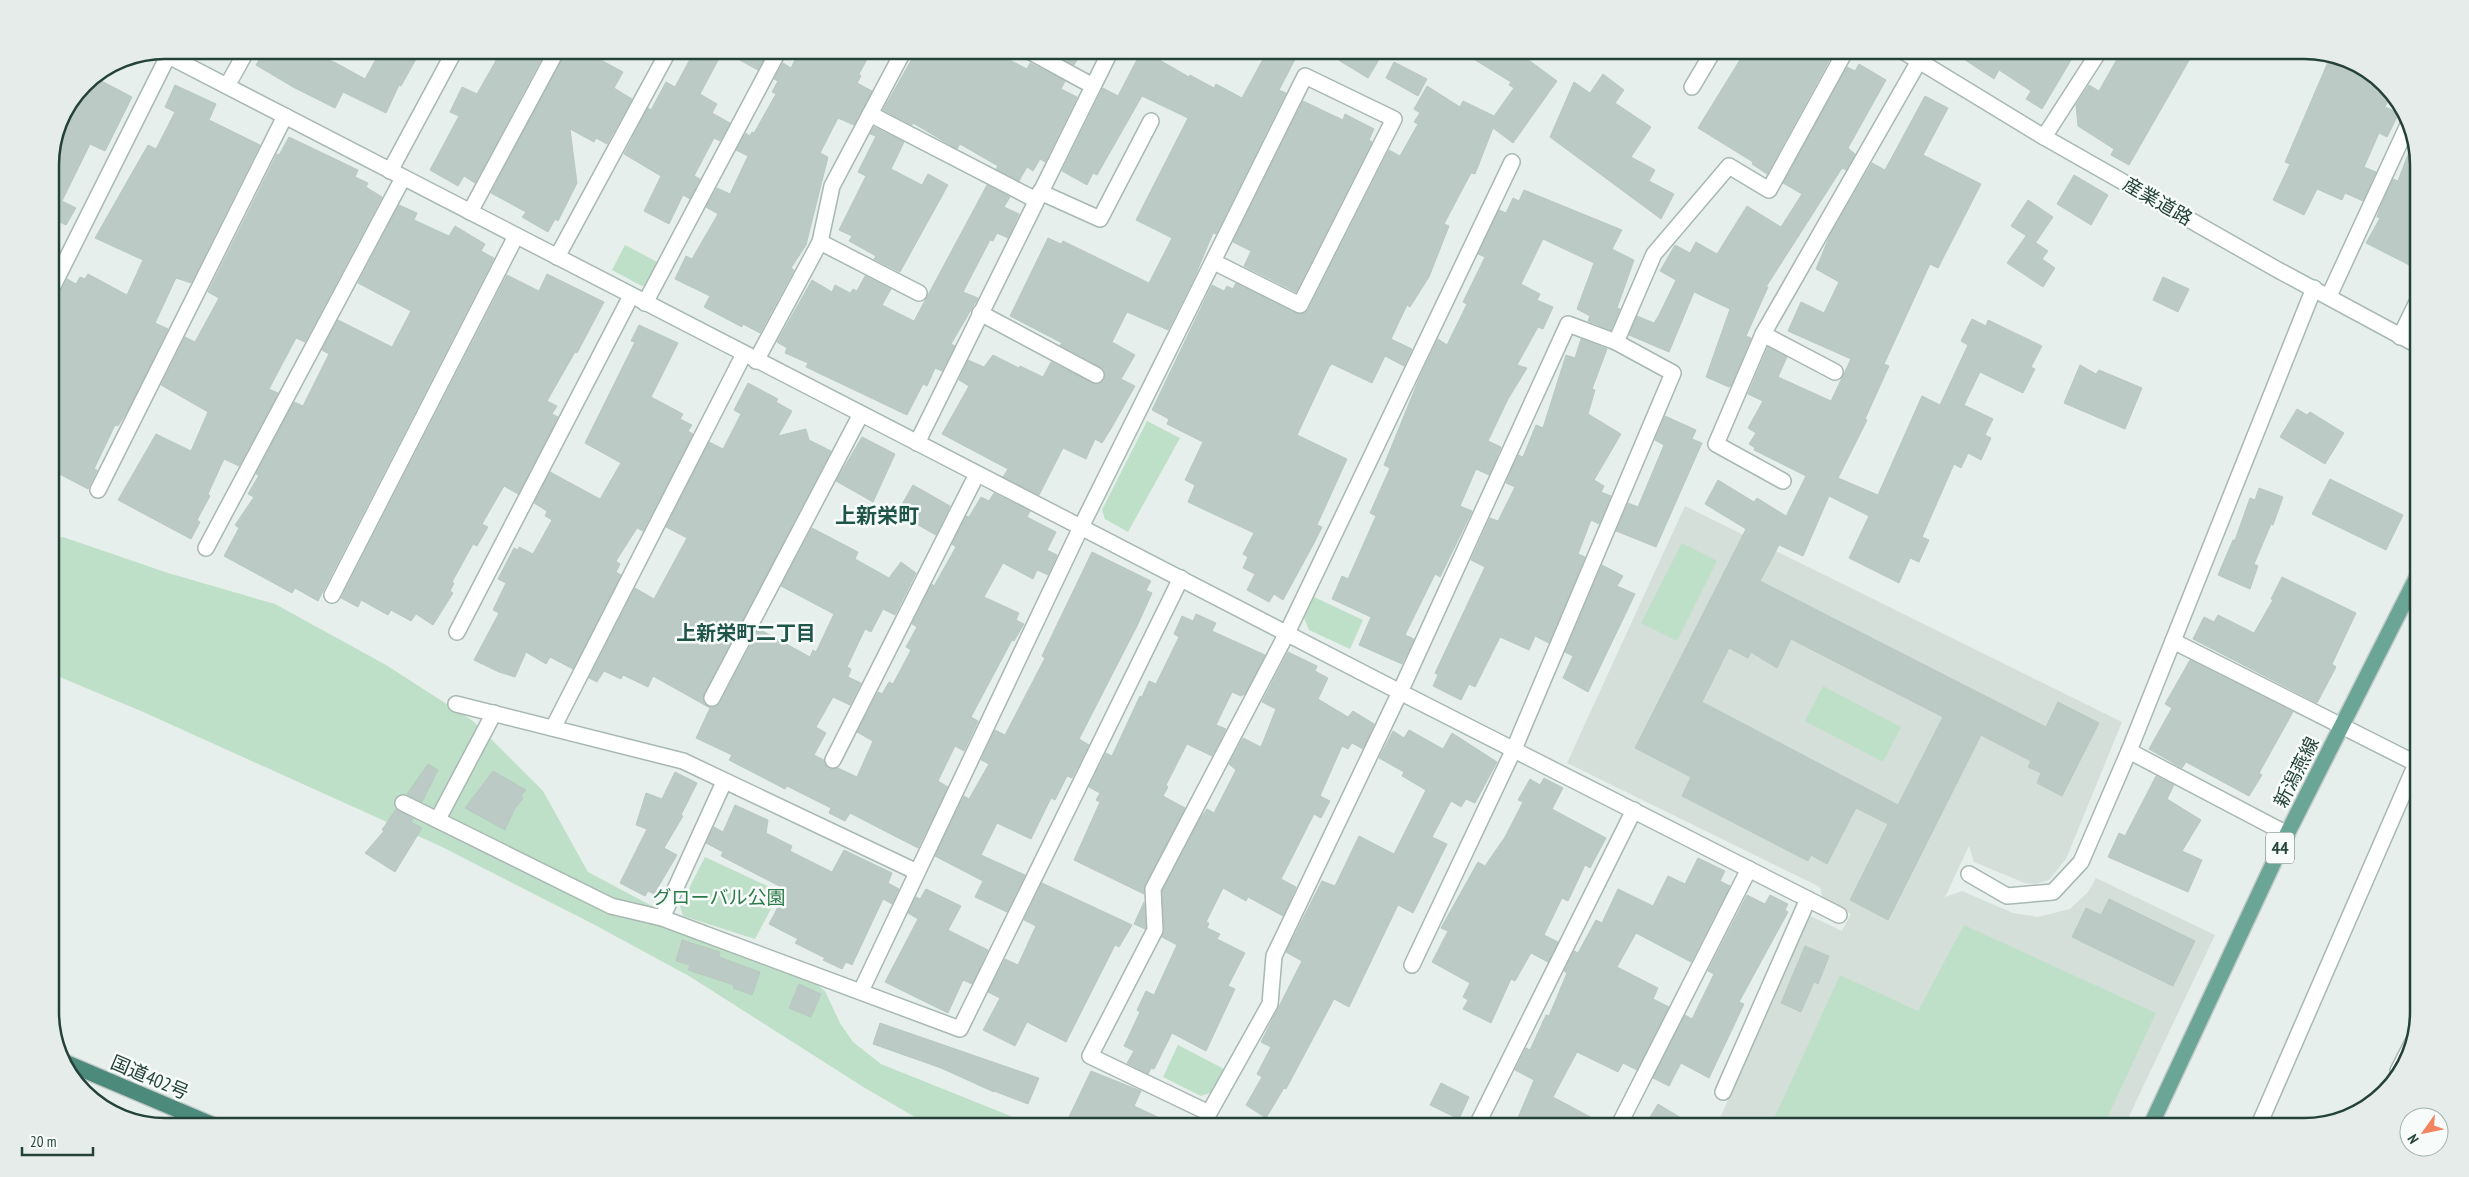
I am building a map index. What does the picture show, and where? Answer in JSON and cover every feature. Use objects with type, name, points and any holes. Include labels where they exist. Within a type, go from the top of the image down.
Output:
[{"type":"highway","name":"国道402号","points":[[74,1067],[196,1118]]},
{"type":"main road","name":"新潟燕線","points":[[2154,1118],[2287,834],[2410,590]]},
{"type":"street","points":[[59,273],[161,59]]},
{"type":"street","points":[[175,59],[750,358],[1839,915]]},
{"type":"street","points":[[227,86],[242,59]]},
{"type":"street","points":[[206,548],[397,174],[451,59]]},
{"type":"street","points":[[470,212],[552,59]]},
{"type":"street","points":[[557,258],[664,59]]},
{"type":"street","points":[[645,303],[775,59]]},
{"type":"street","points":[[553,728],[750,358],[820,242],[832,186],[899,59]]},
{"type":"street","points":[[1044,59],[1093,86]]},
{"type":"street","points":[[917,443],[1106,59]]},
{"type":"street","points":[[1692,88],[1709,59]]},
{"type":"street","points":[[1616,342],[1654,254],[1729,166],[1769,190],[1841,59]]},
{"type":"street","points":[[1783,481],[1716,444],[1763,334],[1919,59]]},
{"type":"street","name":"産業道路","points":[[1927,59],[2044,137],[2410,341]]},
{"type":"street","points":[[2044,137],[2094,59]]},
{"type":"street","points":[[861,991],[1081,527],[1305,76],[1394,119],[1300,304],[1214,262]]},
{"type":"street","points":[[870,114],[1038,196],[1100,219],[1151,121]]},
{"type":"street","points":[[98,490],[285,116]]},
{"type":"street","points":[[2329,296],[2405,132]]},
{"type":"street","points":[[1412,965],[1514,749],[1673,373],[1616,342],[1568,324],[1400,692],[1274,956],[1270,1004],[1209,1113],[1090,1056],[1155,930],[1153,889],[1287,633],[1512,162]]},
{"type":"street","points":[[332,595],[516,236]]},
{"type":"street","points":[[820,242],[919,293]]},
{"type":"street","points":[[1969,874],[2007,896],[2053,892],[2081,862],[2129,751],[2314,288]]},
{"type":"street","points":[[457,632],[631,296]]},
{"type":"street","points":[[980,313],[1096,375]]},
{"type":"street","points":[[2400,336],[2410,316]]},
{"type":"street","points":[[1763,334],[1835,372]]},
{"type":"street","points":[[712,698],[861,414]]},
{"type":"street","points":[[833,760],[977,474]]},
{"type":"street","points":[[403,803],[611,906],[662,918],[960,1028],[1182,578]]},
{"type":"street","points":[[2173,641],[2410,761]]},
{"type":"street","points":[[456,704],[683,760],[724,782],[917,872]]},
{"type":"street","points":[[438,819],[494,713]]},
{"type":"street","points":[[2129,751],[2287,834]]},
{"type":"street","points":[[2262,1118],[2410,781]]},
{"type":"street","points":[[662,918],[724,782]]},
{"type":"street","points":[[1480,1118],[1634,810]]},
{"type":"street","points":[[1623,1118],[1749,870]]},
{"type":"street","points":[[1723,1092],[1808,899]]},
{"type":"shaded area","points":[[1685,506],[2122,722],[2066,859],[2049,880],[2036,884],[2025,883],[1974,862],[1969,846],[1945,897],[1962,891],[2013,913],[2038,917],[2070,909],[2088,892],[2096,878],[2215,935],[2128,1118],[1720,1118],[1810,916],[1842,931],[1851,914],[1823,899],[1820,887],[1567,763]]},
{"type":"green space","points":[[625,245],[661,264],[650,284],[642,286],[612,270]]},
{"type":"green space","points":[[1147,421],[1180,438],[1128,532],[1105,519],[1102,510]]},
{"type":"green space","points":[[63,537],[168,573],[275,604],[386,665],[473,721],[543,791],[588,872],[667,914],[802,973],[825,991],[840,1023],[853,1042],[881,1064],[1016,1118],[917,1118],[865,1088],[689,976],[593,924],[440,846],[141,711],[59,677],[59,538]]},
{"type":"green space","points":[[1682,543],[1717,561],[1677,641],[1641,623]]},
{"type":"green space","points":[[1314,597],[1363,620],[1350,649],[1309,630],[1304,618]]},
{"type":"green space","points":[[1823,686],[1901,727],[1883,762],[1805,721]]},
{"type":"green space","name":"グローバル公園","points":[[705,857],[780,892],[755,939],[683,916],[680,906]]},
{"type":"green space","points":[[1964,925],[2156,1013],[2107,1118],[1774,1118],[1840,975],[1918,1011]]},
{"type":"green space","points":[[1178,1045],[1224,1069],[1213,1092],[1201,1096],[1163,1077]]},
{"type":"building","points":[[260,59],[326,59],[365,79],[376,59],[416,59],[401,86],[399,85],[386,113],[343,92],[335,108],[293,87],[256,65]]},
{"type":"building","points":[[497,59],[541,59],[475,183],[464,176],[458,186],[430,170],[459,116],[450,112],[462,87],[477,94]]},
{"type":"building","points":[[561,59],[599,59],[623,72],[614,88],[632,99],[607,144],[596,138],[594,142],[570,129],[577,183],[558,221],[555,219],[548,232],[522,217],[526,212],[491,193]]},
{"type":"building","points":[[690,59],[719,59],[700,94],[717,104],[712,113],[730,123],[720,141],[714,138],[694,176],[700,179],[690,199],[683,195],[669,224],[644,211],[661,176],[624,154],[648,108],[651,110],[666,82],[675,87]]},
{"type":"building","points":[[738,59],[764,59],[758,70]]},
{"type":"building","points":[[796,59],[867,59],[859,74],[861,76],[857,83],[872,91],[854,125],[838,118],[820,153],[828,157],[806,245],[791,268],[794,270],[760,333],[743,324],[742,327],[704,307],[710,296],[675,279],[686,256],[692,259],[718,214],[706,207],[717,188],[730,194],[748,156],[736,150],[746,133],[750,136],[752,132],[754,133],[776,94],[772,92],[778,81],[774,79],[783,63],[791,68]]},
{"type":"building","points":[[912,59],[1008,59],[1027,69],[1030,63],[1065,81],[1061,89],[1077,97],[1045,162],[1040,159],[1033,171],[1027,167],[1019,181],[996,169],[998,166],[960,144],[957,149],[913,123],[912,125],[883,110]]},
{"type":"building","points":[[1063,59],[1078,59],[1074,65]]},
{"type":"building","points":[[1137,59],[1158,59],[1189,77],[1190,75],[1214,88],[1216,84],[1242,98],[1263,59],[1295,59],[1279,90],[1286,93],[1216,234],[1213,233],[1195,276],[1168,330],[1127,312],[1112,342],[1135,355],[1121,379],[1135,386],[1112,427],[1102,443],[1095,439],[1086,459],[1063,448],[1039,495],[1003,477],[1008,469],[942,434],[969,386],[959,380],[968,360],[984,367],[993,355],[1043,377],[1051,362],[1092,383],[1100,383],[1104,379],[1104,370],[1100,367],[1060,345],[1062,343],[1010,316],[1048,238],[1061,244],[1063,241],[1149,283],[1172,238],[1136,220],[1188,118],[1142,96],[1097,175],[1093,173],[1087,185],[1062,171],[1103,88],[1118,96]]},
{"type":"building","points":[[1337,59],[1379,59],[1368,78]]},
{"type":"building","points":[[1474,59],[1527,59],[1557,81],[1513,143],[1493,128],[1475,174],[1471,173],[1444,224],[1449,226],[1429,277],[1410,307],[1407,305],[1391,339],[1412,349],[1404,366],[1385,356],[1372,383],[1332,364],[1329,367],[1297,435],[1347,459],[1317,525],[1322,527],[1283,600],[1274,594],[1269,602],[1247,590],[1255,574],[1243,568],[1248,557],[1243,554],[1254,533],[1188,502],[1195,485],[1185,480],[1203,442],[1167,424],[1169,419],[1152,410],[1212,285],[1224,291],[1227,286],[1233,289],[1236,283],[1296,313],[1301,314],[1308,310],[1389,150],[1400,156],[1418,124],[1414,122],[1420,113],[1414,109],[1427,86],[1460,107],[1463,101],[1494,116],[1514,88],[1509,85],[1511,82]]},
{"type":"building","points":[[1740,59],[1830,59],[1767,174],[1752,164],[1753,162],[1698,128]]},
{"type":"building","points":[[1964,59],[2072,59],[2042,109],[2026,99],[2031,91],[1999,70],[1994,79]]},
{"type":"building","points":[[2117,59],[2190,59],[2129,165],[2111,155],[2114,149],[2078,126],[2076,105],[2089,85],[2099,91]]},
{"type":"building","points":[[1394,62],[1427,79],[1418,96],[1386,78]]},
{"type":"building","points":[[2328,62],[2345,67],[2369,81],[2388,100],[2385,107],[2396,112],[2398,116],[2387,137],[2379,133],[2364,167],[2376,172],[2363,201],[2345,193],[2342,200],[2317,189],[2304,215],[2273,200],[2290,164],[2285,162]]},
{"type":"building","points":[[1859,64],[1886,80],[1848,148],[1855,154],[1846,170],[1842,168],[1766,287],[1768,287],[1746,336],[1751,338],[1731,386],[1729,387],[1706,377],[1730,309],[1694,292],[1669,352],[1629,335],[1637,316],[1654,323],[1659,315],[1676,280],[1660,271],[1675,245],[1690,253],[1696,242],[1717,254],[1747,206],[1781,227],[1802,194],[1783,183],[1847,67],[1855,71]]},
{"type":"building","points":[[1603,74],[1624,90],[1615,103],[1651,127],[1631,157],[1655,170],[1649,181],[1674,194],[1661,219],[1550,137],[1574,82],[1590,93]]},
{"type":"building","points":[[101,81],[132,97],[105,151],[90,144],[62,201],[76,208],[66,225],[59,222],[59,158],[62,137],[73,112],[81,100]]},
{"type":"building","points":[[175,85],[216,104],[209,120],[260,145],[191,283],[176,278],[155,323],[168,329],[128,410],[118,426],[115,425],[94,469],[97,470],[88,489],[59,474],[59,295],[67,279],[76,284],[80,277],[85,279],[88,274],[127,295],[143,260],[95,238],[148,145],[156,149],[175,112],[165,107]]},
{"type":"building","points":[[1925,96],[1948,108],[1923,155],[1981,184],[1938,268],[1930,264],[1884,364],[1889,366],[1865,419],[1867,420],[1838,478],[1878,495],[1922,396],[1940,405],[1968,345],[1961,341],[1972,319],[1986,326],[1988,320],[2042,346],[2031,367],[2035,369],[2023,393],[1980,372],[1964,405],[1993,419],[1985,435],[1991,438],[1981,460],[1968,453],[1961,468],[1954,464],[1922,537],[1929,540],[1919,562],[1910,558],[1899,583],[1849,558],[1869,516],[1829,496],[1803,556],[1779,545],[1760,581],[2046,727],[2058,702],[2099,723],[2062,796],[2037,783],[2041,773],[2028,767],[2031,761],[1981,735],[1888,920],[1850,900],[1888,824],[1856,808],[1827,864],[1811,855],[1808,861],[1682,796],[1691,777],[1635,748],[1746,529],[1705,504],[1718,480],[1754,502],[1757,498],[1786,516],[1806,476],[1754,450],[1755,448],[1749,444],[1756,433],[1748,428],[1763,401],[1748,394],[1768,347],[1787,357],[1778,377],[1831,401],[1851,359],[1788,331],[1801,302],[1824,313],[1839,282],[1816,269],[1830,235],[1872,163],[1885,170]],"holes":[[[1791,639],[1943,717],[1898,805],[1702,702],[1729,648],[1748,658],[1751,652],[1777,668]]]},
{"type":"building","points":[[1303,101],[1343,120],[1345,114],[1374,129],[1369,140],[1372,142],[1296,292],[1244,266],[1251,251],[1233,242]]},
{"type":"building","points":[[874,127],[904,142],[891,169],[922,185],[928,174],[948,185],[900,272],[874,259],[876,256],[849,241],[852,236],[839,230],[866,176],[858,172],[876,136],[870,134]]},
{"type":"building","points":[[289,137],[358,170],[355,177],[368,183],[366,187],[382,197],[305,342],[296,338],[269,389],[278,393],[239,466],[224,459],[208,494],[210,496],[197,520],[200,522],[191,539],[118,500],[156,434],[191,451],[208,412],[161,385],[185,337],[195,342],[219,298],[208,292],[277,154],[279,155]]},
{"type":"building","points":[[2409,151],[2410,265],[2366,243],[2380,218],[2377,217],[2380,208],[2393,179],[2398,181]]},
{"type":"building","points":[[2074,175],[2108,195],[2091,225],[2057,204]]},
{"type":"building","points":[[987,185],[1010,197],[1004,207],[1019,214],[1008,238],[997,233],[993,241],[990,240],[963,292],[978,298],[951,344],[955,346],[942,371],[935,368],[927,386],[923,384],[907,415],[806,367],[808,363],[785,353],[787,348],[777,342],[812,280],[832,292],[835,285],[850,293],[853,289],[857,291],[865,276],[891,289],[882,305],[914,321]]},
{"type":"building","points":[[1524,190],[1622,230],[1612,249],[1634,260],[1617,308],[1620,309],[1611,330],[1588,321],[1590,316],[1577,309],[1594,263],[1543,239],[1521,284],[1540,294],[1537,300],[1553,307],[1543,329],[1538,327],[1517,365],[1527,368],[1508,399],[1488,441],[1501,447],[1489,475],[1476,469],[1460,506],[1472,511],[1440,577],[1435,574],[1405,635],[1414,639],[1402,664],[1359,645],[1371,617],[1332,599],[1342,576],[1348,579],[1376,516],[1370,513],[1390,468],[1384,465],[1419,379],[1438,339],[1447,345],[1467,304],[1463,302],[1485,257],[1478,254],[1499,210],[1506,213],[1513,198],[1519,201]]},
{"type":"building","points":[[2028,200],[2053,217],[2036,242],[2011,226]]},
{"type":"building","points":[[399,205],[417,213],[414,220],[449,236],[455,226],[485,244],[481,251],[494,258],[318,601],[295,588],[292,593],[224,556],[239,528],[235,525],[254,497],[248,494],[259,475],[256,474],[294,402],[303,406],[329,354],[322,350],[338,320],[392,347],[411,311],[358,283]]},
{"type":"building","points":[[2026,236],[2048,251],[2042,259],[2055,268],[2043,287],[2007,263]]},
{"type":"building","points":[[547,274],[604,302],[577,353],[575,352],[547,401],[557,406],[552,414],[558,417],[518,494],[504,486],[482,524],[488,527],[477,546],[473,544],[452,582],[454,583],[450,591],[453,593],[433,625],[416,614],[411,621],[391,610],[388,615],[361,600],[358,607],[341,598],[507,275],[539,291]]},
{"type":"building","points":[[2163,277],[2189,289],[2178,312],[2153,300]]},
{"type":"building","points":[[639,325],[678,343],[651,397],[683,414],[680,419],[692,425],[688,431],[693,434],[643,531],[637,528],[616,561],[620,564],[616,572],[621,575],[573,669],[550,657],[546,664],[526,652],[515,677],[499,672],[474,660],[499,613],[493,610],[506,583],[498,579],[514,548],[518,550],[519,547],[533,554],[552,520],[545,516],[547,511],[534,503],[550,472],[600,499],[621,463],[585,443],[635,342],[631,341]]},
{"type":"building","points":[[1581,339],[1607,349],[1592,389],[1595,390],[1588,414],[1621,434],[1594,480],[1604,486],[1601,492],[1611,496],[1599,524],[1591,520],[1578,554],[1585,557],[1549,643],[1535,636],[1529,650],[1500,637],[1475,687],[1469,684],[1461,700],[1433,686],[1438,675],[1435,673],[1485,567],[1471,560],[1490,518],[1498,521],[1515,487],[1506,483],[1518,455],[1523,457],[1536,425],[1543,428],[1566,355],[1575,358]]},
{"type":"building","points":[[2080,365],[2096,374],[2099,370],[2142,388],[2125,429],[2064,403]]},
{"type":"building","points":[[748,383],[778,399],[776,402],[792,411],[778,436],[806,429],[809,440],[831,451],[704,694],[704,703],[713,707],[720,703],[759,629],[810,657],[813,650],[816,652],[834,614],[781,586],[812,528],[858,552],[855,559],[889,578],[901,562],[916,573],[895,615],[883,609],[871,632],[865,629],[847,667],[851,669],[848,677],[861,683],[850,705],[833,697],[816,727],[826,733],[814,755],[824,760],[829,769],[838,768],[857,777],[873,741],[857,732],[878,692],[882,694],[889,682],[893,684],[911,650],[906,647],[917,627],[912,624],[932,584],[934,586],[956,547],[952,544],[966,516],[969,517],[981,497],[989,501],[994,493],[1030,511],[1027,517],[1056,532],[1047,550],[1057,555],[1048,575],[1037,570],[1033,579],[1003,563],[984,597],[1019,613],[1016,620],[1024,624],[1014,641],[1012,640],[971,717],[978,721],[964,751],[955,746],[938,781],[948,787],[918,848],[850,813],[845,821],[829,813],[831,808],[787,786],[785,789],[729,760],[732,755],[696,738],[710,708],[653,676],[648,687],[623,675],[621,679],[604,671],[597,682],[589,678],[635,588],[654,599],[687,538],[666,527],[709,442],[723,449],[741,414],[734,410]]},
{"type":"building","points":[[2297,409],[2307,415],[2310,412],[2344,433],[2325,464],[2280,437]]},
{"type":"building","points":[[1665,416],[1696,430],[1692,439],[1702,443],[1656,547],[1616,531],[1628,503],[1638,507],[1664,445],[1655,440]]},
{"type":"building","points":[[862,437],[895,454],[873,502],[836,481]]},
{"type":"building","points":[[2330,479],[2403,515],[2386,550],[2312,514]]},
{"type":"building","points":[[913,485],[950,506],[936,535],[897,513]]},
{"type":"building","points":[[2259,488],[2283,497],[2273,525],[2271,524],[2254,564],[2258,566],[2250,589],[2218,575],[2233,540],[2235,540],[2250,498],[2255,500]]},
{"type":"building","points":[[1092,552],[1151,581],[1146,590],[1152,593],[1079,739],[1089,745],[1072,778],[1067,776],[1055,800],[1051,798],[1031,839],[997,823],[981,855],[1025,875],[1007,912],[975,897],[983,881],[935,856],[964,796],[969,799],[989,764],[981,760],[995,730],[1005,735],[1045,658],[1042,656]]},
{"type":"building","points":[[1602,565],[1623,576],[1617,586],[1635,594],[1588,692],[1563,678],[1573,656],[1565,652]]},
{"type":"building","points":[[2282,577],[2356,613],[2332,664],[2336,667],[2317,703],[2193,639],[2204,617],[2214,622],[2218,615],[2254,633],[2273,600],[2271,599]]},
{"type":"building","points":[[1196,614],[1216,623],[1212,631],[1265,655],[1245,694],[1241,696],[1232,692],[1216,725],[1226,729],[1212,756],[1187,744],[1166,785],[1168,787],[1163,796],[1185,808],[1145,885],[1144,894],[1074,860],[1100,802],[1096,800],[1100,793],[1089,787],[1106,753],[1112,756],[1149,681],[1156,684],[1179,637],[1174,634],[1182,616],[1193,621]]},
{"type":"building","points":[[1288,652],[1317,666],[1315,671],[1328,678],[1318,699],[1348,717],[1353,711],[1374,724],[1363,749],[1352,743],[1348,749],[1342,746],[1320,796],[1330,801],[1321,818],[1314,814],[1281,879],[1296,887],[1283,916],[1248,897],[1246,901],[1223,888],[1206,922],[1209,923],[1207,928],[1220,934],[1217,939],[1245,953],[1228,986],[1235,989],[1206,1051],[1172,1033],[1154,1069],[1151,1068],[1148,1074],[1127,1063],[1134,1051],[1124,1046],[1140,1012],[1137,1010],[1146,991],[1154,995],[1177,945],[1162,937],[1164,930],[1162,891],[1201,817],[1207,809],[1214,813],[1236,770],[1229,764],[1243,738],[1261,747],[1276,709],[1262,702]]},
{"type":"building","points":[[2190,660],[2293,712],[2259,773],[2262,775],[2249,796],[2186,762],[2182,768],[2149,749],[2172,708],[2165,704]]},
{"type":"building","points":[[1409,730],[1443,749],[1452,733],[1497,762],[1475,803],[1466,799],[1461,807],[1451,801],[1432,837],[1447,844],[1413,913],[1398,905],[1349,1007],[1334,999],[1286,1089],[1284,1088],[1266,1118],[1246,1105],[1262,1077],[1257,1074],[1271,1047],[1261,1042],[1302,961],[1286,952],[1322,881],[1335,886],[1359,836],[1394,854],[1426,790],[1402,776],[1404,772],[1379,758],[1393,731],[1404,738]]},
{"type":"building","points":[[428,764],[438,770],[422,802],[407,794]]},
{"type":"building","points":[[493,771],[526,790],[521,796],[523,798],[514,810],[505,830],[465,808]]},
{"type":"building","points":[[675,772],[697,783],[681,815],[683,816],[664,848],[677,855],[654,894],[648,891],[645,896],[620,883],[647,829],[636,825],[646,793],[662,799]]},
{"type":"building","points":[[2156,776],[2174,785],[2167,799],[2201,820],[2182,851],[2202,860],[2188,892],[2108,857],[2119,833],[2125,836]]},
{"type":"building","points":[[1544,778],[1563,788],[1552,809],[1606,838],[1590,868],[1585,865],[1568,901],[1562,898],[1544,935],[1558,942],[1548,962],[1531,953],[1515,981],[1511,979],[1491,1023],[1463,1009],[1468,1000],[1463,997],[1470,983],[1432,962],[1448,931],[1441,928],[1478,862],[1485,866],[1505,837],[1523,802],[1518,800],[1530,779],[1540,785]]},
{"type":"building","points":[[735,805],[768,820],[766,833],[792,846],[790,851],[832,872],[844,850],[892,873],[888,883],[899,889],[892,904],[883,899],[852,965],[846,962],[842,969],[823,960],[825,958],[795,943],[798,939],[769,924],[787,890],[721,856],[723,852],[706,843],[714,827],[723,832]]},
{"type":"building","points":[[396,809],[413,819],[411,822],[422,828],[395,872],[365,853],[384,831],[382,830]]},
{"type":"building","points":[[1698,858],[1725,871],[1720,881],[1730,886],[1691,962],[1636,933],[1617,967],[1658,988],[1653,999],[1669,1007],[1637,1070],[1623,1063],[1618,1072],[1577,1052],[1553,1097],[1592,1118],[1518,1118],[1534,1080],[1515,1070],[1526,1048],[1530,1050],[1546,1015],[1549,1016],[1567,973],[1564,971],[1574,951],[1578,953],[1596,920],[1602,923],[1618,889],[1653,906],[1668,876],[1685,884]]},
{"type":"building","points":[[1042,883],[1132,925],[1119,947],[1115,945],[1066,1042],[1027,1022],[1015,1046],[983,1030],[1000,998],[988,992],[1005,959],[1018,965],[1036,926],[1024,920]]},
{"type":"building","points":[[926,889],[961,906],[948,930],[988,950],[972,984],[963,980],[948,1013],[885,982],[918,919],[908,913],[916,897],[920,899]]},
{"type":"building","points":[[1747,895],[1765,904],[1770,895],[1788,904],[1785,910],[1788,912],[1739,1002],[1744,1004],[1709,1078],[1681,1063],[1669,1086],[1653,1078],[1685,1015],[1692,1019],[1714,974],[1708,971]]},
{"type":"building","points":[[2109,899],[2195,941],[2173,986],[2072,937],[2086,908],[2101,915]]},
{"type":"building","points":[[1144,902],[1146,928],[1145,929],[1134,924]]},
{"type":"building","points":[[682,940],[720,952],[719,957],[760,972],[752,995],[733,988],[734,985],[688,970],[690,965],[676,961]]},
{"type":"building","points":[[1805,946],[1829,956],[1818,984],[1814,982],[1801,1012],[1781,1003]]},
{"type":"building","points":[[799,984],[821,994],[811,1017],[789,1008]]},
{"type":"building","points":[[880,1023],[1039,1078],[1028,1104],[994,1092],[941,1068],[873,1044]]},
{"type":"building","points":[[1091,1071],[1141,1091],[1134,1106],[1160,1118],[1068,1118]]},
{"type":"building","points":[[1441,1083],[1469,1097],[1459,1118],[1430,1105]]},
{"type":"building","points":[[1658,1104],[1681,1118],[1649,1118]]},
{"type":"district","name":"上新栄町","points":[[877,516]]},
{"type":"district","name":"上新栄町二丁目","points":[[746,633]]}]
